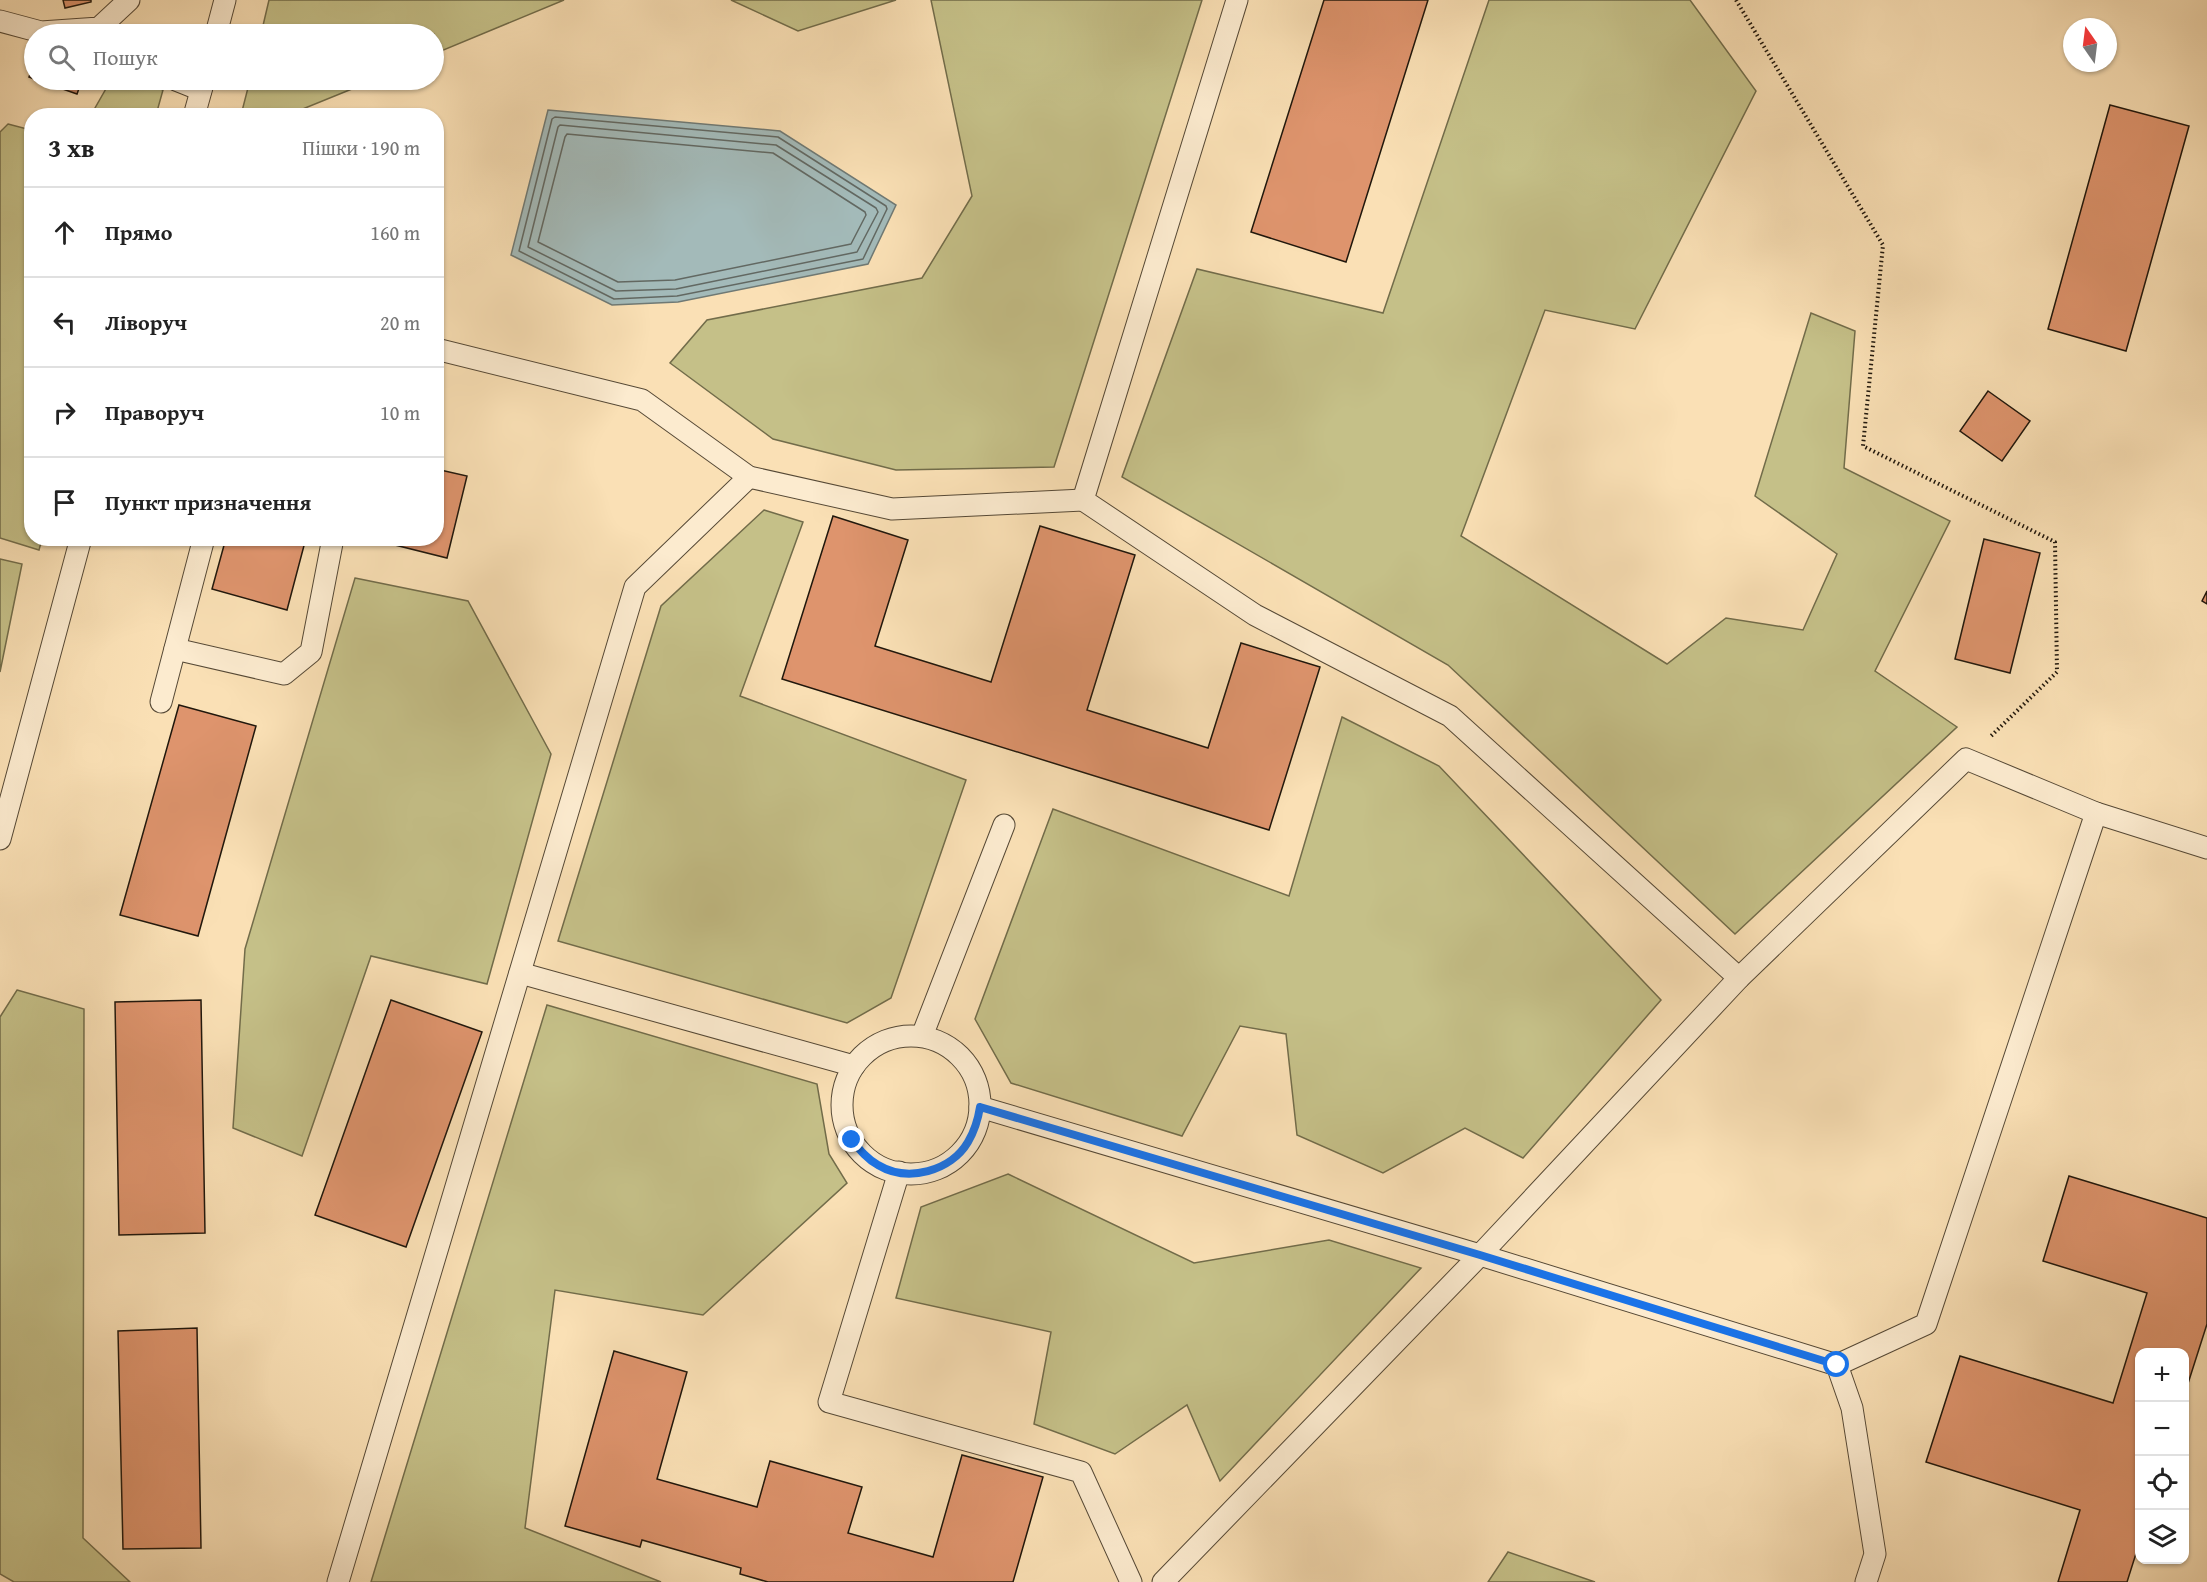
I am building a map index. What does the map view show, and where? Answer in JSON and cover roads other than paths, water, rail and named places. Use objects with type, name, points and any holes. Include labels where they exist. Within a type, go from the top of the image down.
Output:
[{"type":"lane","points":[[103,24],[129,0]]},
{"type":"lane","points":[[219,24],[225,0]]},
{"type":"lane","points":[[1083,500],[1237,0]]},
{"type":"lane","points":[[0,21],[24,27]]},
{"type":"lane","points":[[196,108],[201,90]]},
{"type":"lane","points":[[444,352],[642,400],[749,477],[892,509],[1083,500],[1255,615],[1450,716],[1738,978]]},
{"type":"lane","points":[[338,1582],[635,587],[749,477]]},
{"type":"lane","points":[[0,839],[79,546]]},
{"type":"lane","points":[[161,702],[202,546]]},
{"type":"lane","points":[[175,649],[284,674],[311,652],[331,546]]},
{"type":"lane","points":[[1163,1582],[1480,1255],[1738,978],[1966,759],[2096,813],[2207,848]]},
{"type":"lane","points":[[980,1107],[1480,1255],[1837,1365],[1926,1324],[2096,813]]},
{"type":"lane","points":[[922,1036],[1004,825]]},
{"type":"lane","points":[[520,973],[854,1066]]},
{"type":"lane","points":[[903,1036],[922,1036],[941,1043],[958,1054],[964,1061],[978,1087],[980,1107],[976,1126],[968,1144],[954,1158],[937,1168],[919,1173],[899,1172],[880,1167],[864,1155],[852,1140],[844,1122],[842,1103],[845,1083],[854,1066],[867,1052],[884,1041],[903,1036]]},
{"type":"lane","points":[[899,1172],[829,1402],[1082,1472],[1131,1582]]},
{"type":"lane","points":[[1837,1365],[1852,1408],[1875,1554],[1866,1582]]},
{"type":"water","points":[[548,110],[780,131],[896,205],[868,264],[678,302],[612,305],[511,255]]}]
